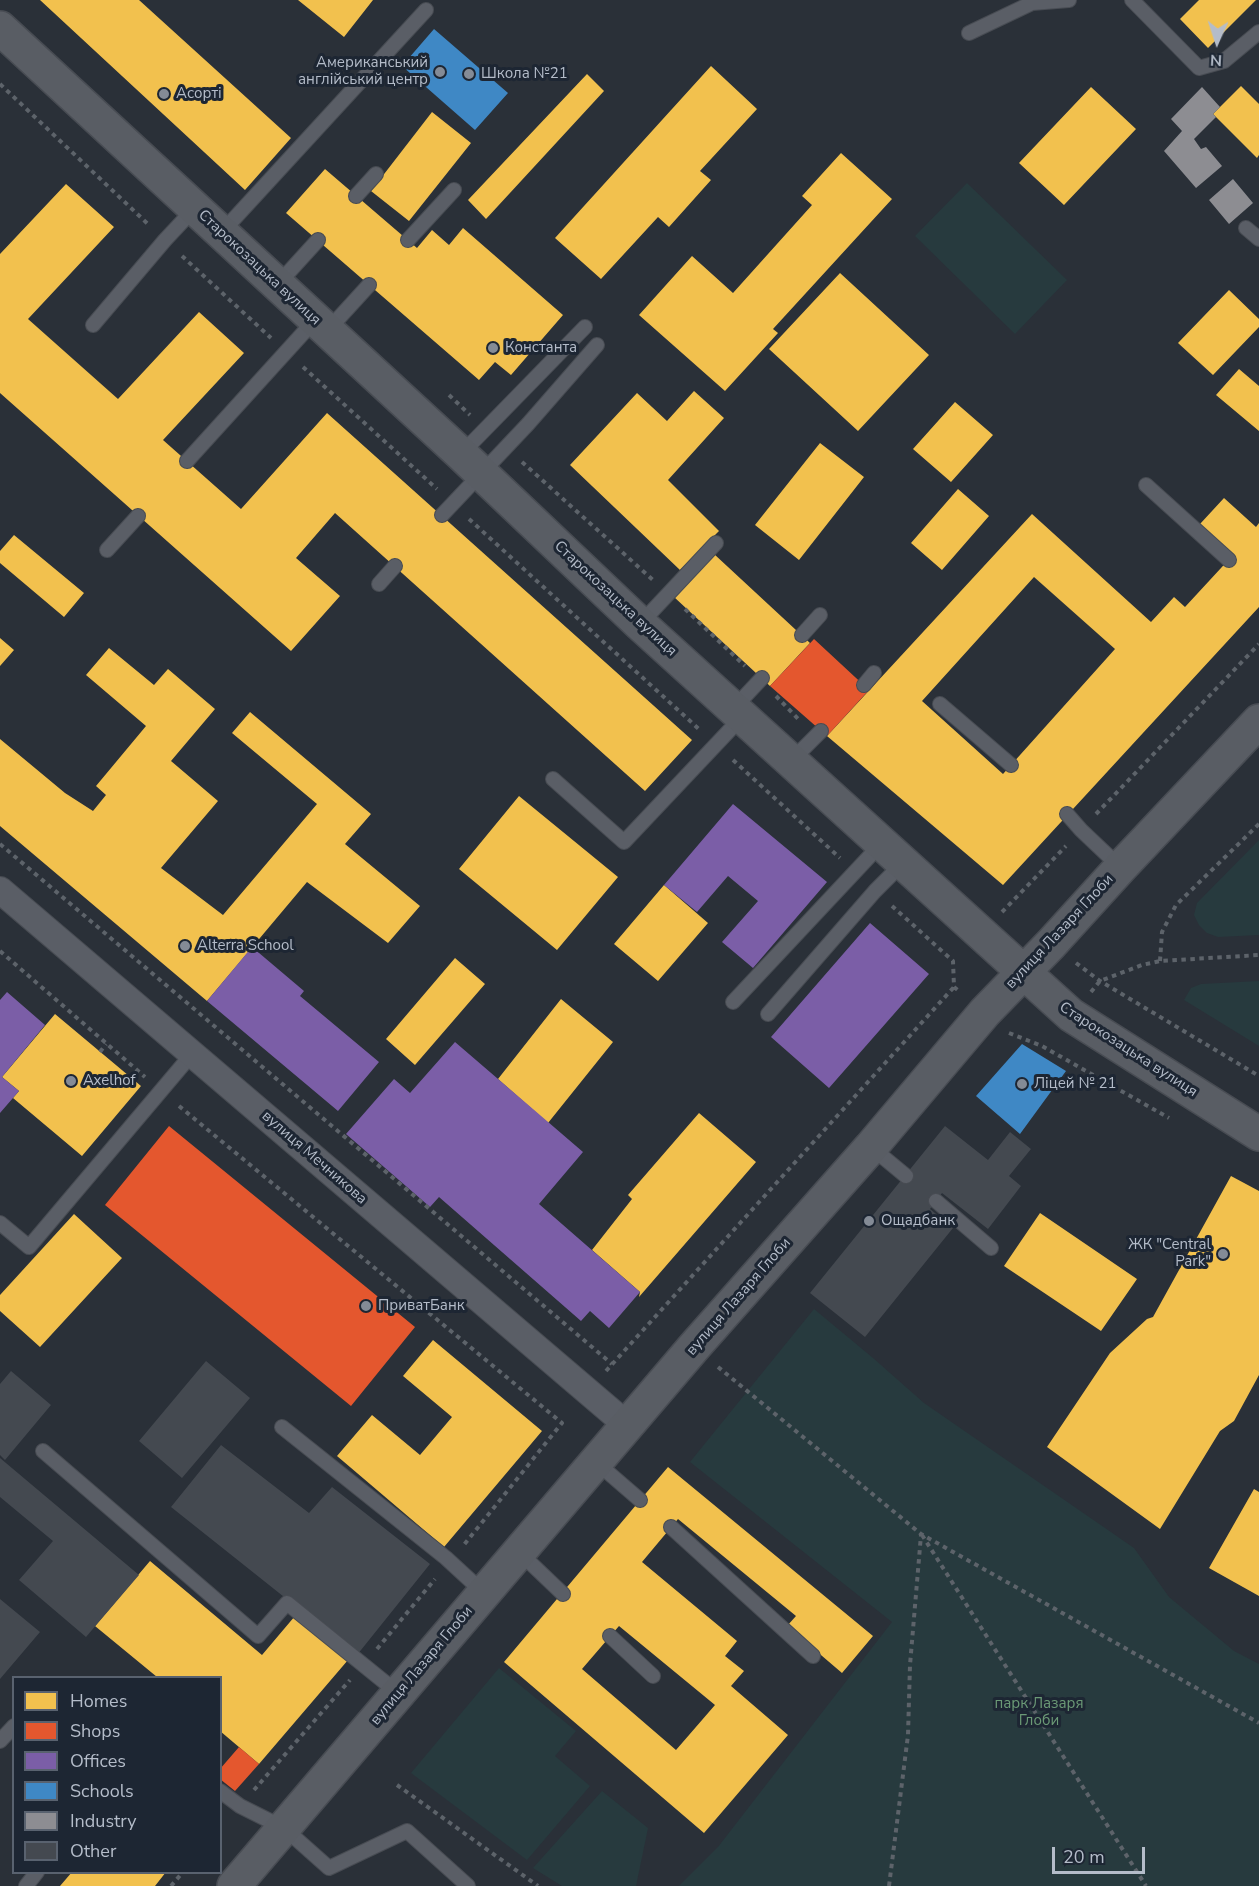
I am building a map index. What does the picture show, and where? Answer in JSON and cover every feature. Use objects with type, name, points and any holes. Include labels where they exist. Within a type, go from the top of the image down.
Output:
[{"type":"street","name":"Старокозацька вулиця","points":[[0,28],[471,464],[640,624],[1023,973],[1071,1015],[1259,1134]]},
{"type":"street","name":"вулиця Лазаря Глоби","points":[[244,1879],[284,1828],[627,1425],[871,1147],[985,1012],[1259,721]]},
{"type":"street","name":"вулиця Мечникова","points":[[0,890],[627,1425]]},
{"type":"lane","points":[[969,33],[1032,3],[1069,0]]},
{"type":"lane","points":[[1132,0],[1199,68],[1224,61],[1259,32]]},
{"type":"lane","points":[[221,233],[426,10]]},
{"type":"lane","points":[[356,196],[376,174]]},
{"type":"lane","points":[[408,240],[454,190]]},
{"type":"lane","points":[[93,325],[195,208]]},
{"type":"lane","points":[[1246,228],[1259,239]]},
{"type":"lane","points":[[277,285],[318,240]]},
{"type":"lane","points":[[187,461],[321,325],[369,285]]},
{"type":"lane","points":[[442,515],[471,464],[486,428],[585,327]]},
{"type":"lane","points":[[471,464],[506,447],[597,345]]},
{"type":"lane","points":[[1146,485],[1229,560]]},
{"type":"lane","points":[[107,550],[138,516]]},
{"type":"lane","points":[[640,624],[716,543]]},
{"type":"lane","points":[[379,584],[395,566]]},
{"type":"lane","points":[[802,635],[820,615]]},
{"type":"lane","points":[[864,685],[874,673]]},
{"type":"lane","points":[[553,779],[624,843],[738,713],[761,679]]},
{"type":"lane","points":[[940,704],[1011,765]]},
{"type":"lane","points":[[791,761],[818,733]]},
{"type":"lane","points":[[1067,814],[1120,867]]},
{"type":"lane","points":[[733,1002],[892,853]]},
{"type":"lane","points":[[768,1014],[875,891],[892,853]]},
{"type":"lane","points":[[0,1223],[29,1247],[192,1054]]},
{"type":"lane","points":[[871,1147],[906,1176]]},
{"type":"lane","points":[[936,1201],[991,1248]]},
{"type":"lane","points":[[282,1427],[446,1558],[484,1593]]},
{"type":"lane","points":[[43,1451],[258,1636],[287,1603],[398,1693]]},
{"type":"lane","points":[[596,1462],[640,1500]]},
{"type":"lane","points":[[671,1527],[813,1656]]},
{"type":"lane","points":[[519,1552],[563,1593]]},
{"type":"lane","points":[[610,1636],[653,1676]]},
{"type":"lane","points":[[0,1741],[12,1728]]},
{"type":"lane","points":[[222,1792],[240,1806],[284,1828],[329,1868],[406,1831],[468,1886]]},
{"type":"lane","points":[[26,1886],[36,1874]]},
{"type":"path","points":[[443,390],[486,428]]},
{"type":"path","points":[[506,447],[818,733]]},
{"type":"path","points":[[953,961],[1259,644]]},
{"type":"path","points":[[1160,961],[1162,932],[1176,905],[1259,824]]},
{"type":"path","points":[[0,844],[612,1364],[954,987]]},
{"type":"path","points":[[1003,910],[1101,981],[1259,1076]]},
{"type":"path","points":[[0,951],[160,1091],[562,1423],[449,1563],[240,1806]]},
{"type":"path","points":[[1071,1015],[1101,981],[1142,964],[1259,955]]},
{"type":"path","points":[[100,1052],[106,1044]]},
{"type":"path","points":[[694,1347],[921,1534],[1259,1723]]},
{"type":"path","points":[[889,1886],[908,1735],[910,1665],[921,1534]]},
{"type":"path","points":[[921,1534],[1146,1886]]},
{"type":"path","points":[[397,1785],[538,1886]]},
{"type":"path","points":[[171,1886],[181,1874]]},
{"type":"green space","points":[[967,183],[1067,280],[1015,334],[915,236]]},
{"type":"green space","points":[[1259,840],[1259,935],[1218,937],[1207,933],[1199,925],[1194,915],[1197,903]]},
{"type":"green space","points":[[1259,981],[1259,1046],[1184,1000],[1191,988],[1201,984]]},
{"type":"green space","name":"парк Лазаря Глоби","points":[[814,1309],[924,1403],[1134,1548],[1169,1597],[1234,1651],[1259,1664],[1259,1886],[679,1886],[718,1847],[892,1622],[690,1462]]},
{"type":"green space","points":[[499,1668],[576,1731],[555,1756],[590,1786],[527,1860],[411,1773]]},
{"type":"green space","points":[[602,1791],[648,1828],[636,1886],[562,1886],[533,1868]]},
{"type":"building: Homes","points":[[40,0],[139,0],[291,138],[245,190]]},
{"type":"building: Homes","points":[[298,0],[373,0],[344,37]]},
{"type":"building: Homes","points":[[1199,0],[1256,0],[1208,48],[1180,19]]},
{"type":"building: Homes","points":[[711,66],[757,109],[700,171],[711,180],[669,227],[658,217],[601,279],[555,238]]},
{"type":"building: Homes","points":[[587,74],[604,91],[486,219],[468,200]]},
{"type":"building: Homes","points":[[1241,86],[1259,104],[1259,155],[1257,158],[1213,114]]},
{"type":"building: Homes","points":[[1091,87],[1136,129],[1064,205],[1019,163]]},
{"type":"building: Homes","points":[[432,112],[471,143],[409,221],[371,191]]},
{"type":"building: Homes","points":[[841,153],[892,199],[773,329],[778,333],[725,391],[639,315],[692,256],[733,293],[812,205],[802,196]]},
{"type":"building: Homes","points":[[325,169],[417,248],[432,230],[449,245],[463,228],[563,315],[511,375],[495,362],[479,380],[286,213]]},
{"type":"building: Homes","points":[[66,184],[114,227],[28,319],[118,399],[199,312],[244,353],[163,440],[241,509],[327,413],[692,740],[645,791],[335,513],[296,558],[340,596],[291,651],[0,393],[0,254]]},
{"type":"building: Homes","points":[[840,273],[929,355],[858,431],[769,349]]},
{"type":"building: Homes","points":[[1229,290],[1259,319],[1259,327],[1213,375],[1178,343]]},
{"type":"building: Homes","points":[[1239,369],[1259,386],[1259,431],[1216,395]]},
{"type":"building: Homes","points":[[694,391],[724,418],[668,480],[719,531],[680,570],[570,465],[637,393],[667,421]]},
{"type":"building: Homes","points":[[955,402],[993,435],[951,482],[913,449]]},
{"type":"building: Homes","points":[[820,443],[864,477],[799,560],[755,525]]},
{"type":"building: Homes","points":[[958,489],[989,516],[942,570],[911,543]]},
{"type":"building: Homes","points":[[1224,498],[1256,527],[1259,523],[1259,607],[1003,885],[827,736],[1032,514],[1151,622],[1174,597],[1185,607],[1233,555],[1200,524]],"holes":[[[1034,577],[1115,649],[1003,774],[922,701]]]},
{"type":"building: Homes","points":[[14,535],[84,593],[64,617],[0,563],[0,551]]},
{"type":"building: Homes","points":[[714,554],[810,643],[770,686],[674,597]]},
{"type":"building: Homes","points":[[0,638],[14,650],[0,666]]},
{"type":"building: Homes","points":[[109,648],[154,685],[168,669],[215,709],[171,761],[218,801],[161,868],[223,915],[317,804],[232,733],[250,712],[371,814],[345,844],[420,906],[388,943],[307,882],[207,1001],[0,826],[0,739],[65,793],[93,811],[106,795],[96,786],[146,726],[86,675]]},
{"type":"building: Homes","points":[[519,796],[618,877],[557,950],[459,869]]},
{"type":"building: Homes","points":[[664,885],[708,923],[658,981],[614,944]]},
{"type":"building: Homes","points":[[455,958],[485,984],[415,1065],[386,1039]]},
{"type":"building: Homes","points":[[561,999],[613,1042],[548,1123],[498,1079]]},
{"type":"building: Homes","name":"Axelhof","points":[[55,1014],[141,1086],[82,1156],[13,1098],[19,1091],[2,1077]]},
{"type":"building: Homes","points":[[699,1113],[756,1162],[639,1297],[640,1292],[592,1250],[632,1199],[628,1195]]},
{"type":"building: Homes","points":[[1231,1176],[1259,1191],[1259,1375],[1234,1421],[1220,1431],[1160,1529],[1047,1447],[1110,1353],[1147,1319],[1153,1317]]},
{"type":"building: Homes","points":[[1040,1213],[1137,1279],[1101,1331],[1004,1266]]},
{"type":"building: Homes","points":[[74,1214],[122,1258],[40,1347],[0,1311],[0,1295]]},
{"type":"building: Homes","points":[[433,1340],[542,1431],[444,1547],[337,1456],[372,1415],[420,1455],[452,1417],[403,1376]]},
{"type":"building: Homes","points":[[668,1467],[873,1636],[842,1673],[787,1626],[796,1616],[678,1519],[642,1562],[737,1641],[725,1656],[744,1671],[731,1686],[788,1735],[704,1833],[504,1662]],"holes":[[[619,1626],[715,1705],[676,1750],[582,1669]]]},
{"type":"building: Homes","points":[[1254,1489],[1259,1492],[1259,1596],[1209,1568]]},
{"type":"building: Homes","points":[[150,1561],[262,1655],[295,1616],[348,1660],[259,1764],[222,1733],[222,1676],[156,1676],[95,1626]]},
{"type":"building: Homes","points":[[70,1874],[164,1874],[155,1886],[60,1886]]},
{"type":"building: Shops","points":[[814,639],[869,690],[827,736],[770,686]]},
{"type":"building: Shops","points":[[169,1126],[415,1327],[351,1406],[105,1205]]},
{"type":"building: Shops","points":[[239,1747],[259,1764],[235,1791],[222,1781],[222,1767]]},
{"type":"building: Offices","points":[[733,804],[827,882],[753,968],[722,942],[758,901],[728,876],[697,912],[664,885]]},
{"type":"building: Offices","points":[[870,923],[929,974],[829,1088],[771,1037]]},
{"type":"building: Offices","points":[[252,947],[304,991],[300,996],[379,1062],[338,1111],[207,1001]]},
{"type":"building: Offices","points":[[7,992],[45,1025],[2,1077],[19,1091],[0,1113],[0,1000]]},
{"type":"building: Offices","points":[[455,1042],[583,1152],[539,1204],[640,1292],[609,1328],[590,1311],[581,1321],[439,1197],[430,1207],[346,1134],[394,1079],[410,1093]]},
{"type":"building: Schools","points":[[434,29],[508,93],[475,130],[402,66]]},
{"type":"building: Schools","name":"Ліцей № 21","points":[[1022,1044],[1066,1071],[1020,1134],[976,1096]]},
{"type":"building: Industry","points":[[1202,87],[1220,107],[1213,114],[1216,117],[1194,139],[1201,149],[1206,147],[1222,166],[1196,188],[1164,151],[1182,131],[1171,119]]},
{"type":"building: Industry","points":[[1233,179],[1253,203],[1229,224],[1209,200]]},
{"type":"building: Other","points":[[945,1126],[988,1160],[1010,1132],[1031,1149],[1009,1176],[1021,1186],[988,1229],[942,1193],[930,1209],[953,1228],[865,1337],[810,1293]]},
{"type":"building: Other","points":[[206,1361],[250,1398],[182,1478],[139,1441]]},
{"type":"building: Other","points":[[11,1371],[51,1405],[5,1460],[0,1455],[0,1384]]},
{"type":"building: Other","points":[[221,1445],[309,1513],[332,1487],[430,1564],[357,1655],[171,1507]]},
{"type":"building: Other","points":[[0,1458],[139,1575],[86,1637],[19,1580],[53,1541],[0,1497]]},
{"type":"building: Other","points":[[0,1599],[40,1632],[0,1679]]},
{"type":"place","name":"Американський англійський центр","points":[[440,72]]},
{"type":"place","name":"Школа №21","points":[[469,74]]},
{"type":"place","name":"Асорті","points":[[164,94]]},
{"type":"place","name":"Константа","points":[[493,348]]},
{"type":"place","name":"Alterra School","points":[[185,946]]},
{"type":"place","name":"Axelhof","points":[[71,1081]]},
{"type":"place","name":"Ліцей № 21","points":[[1022,1084]]},
{"type":"place","name":"Ощадбанк","points":[[869,1221]]},
{"type":"place","name":"ЖК \"Central Park\"","points":[[1223,1254]]},
{"type":"place","name":"ПриватБанк","points":[[366,1306]]}]
